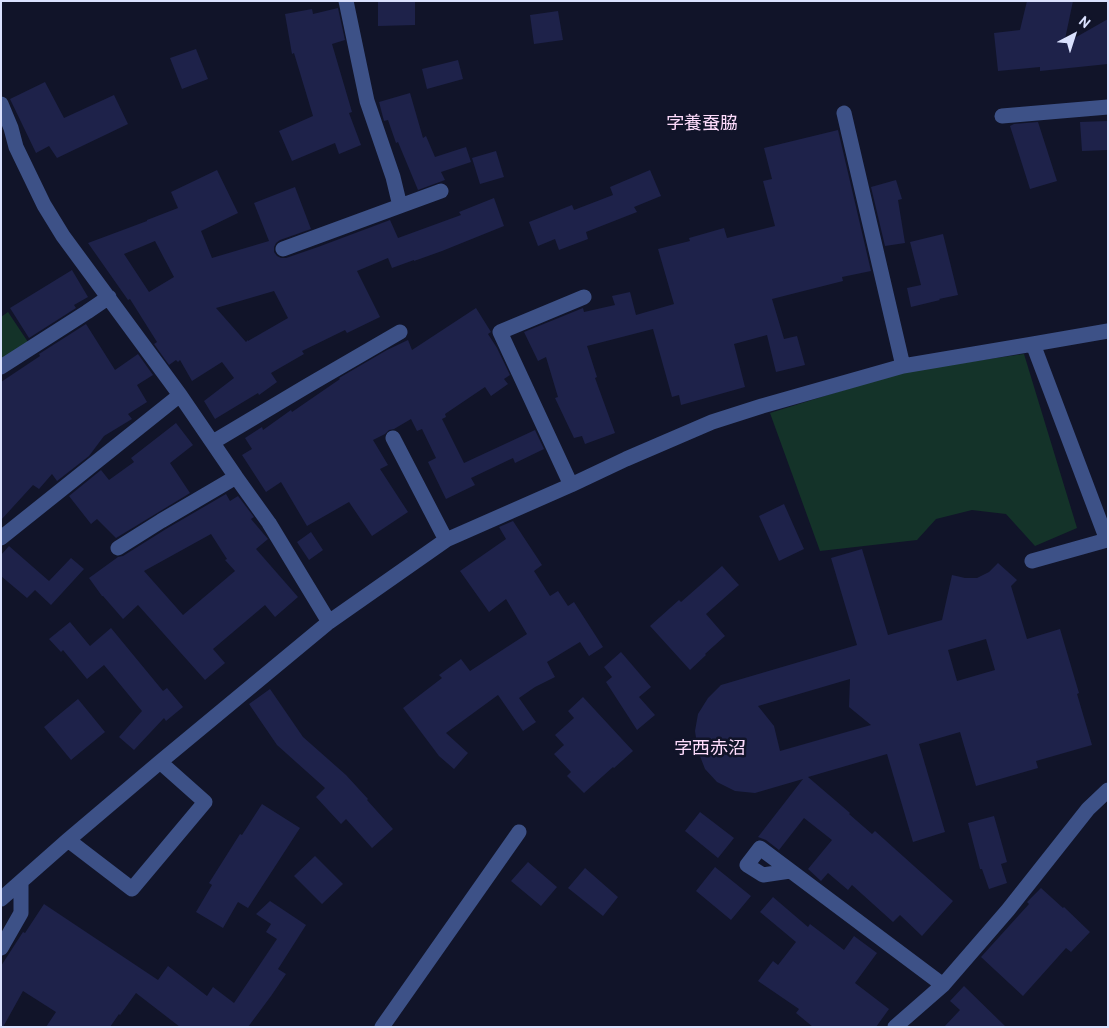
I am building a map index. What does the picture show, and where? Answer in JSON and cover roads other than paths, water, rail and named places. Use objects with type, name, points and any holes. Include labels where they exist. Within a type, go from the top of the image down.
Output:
[{"type":"street","points":[[346,1],[367,101],[400,206]]},
{"type":"street","points":[[1,104],[6,131],[16,147],[44,205],[64,236],[180,395],[270,523],[329,622]]},
{"type":"street","points":[[1002,116],[1108,107]]},
{"type":"street","points":[[844,113],[903,366]]},
{"type":"street","points":[[283,249],[441,191]]},
{"type":"street","points":[[1,367],[109,297]]},
{"type":"street","points":[[571,485],[500,332],[584,297]]},
{"type":"street","points":[[1,899],[160,762],[329,622],[446,540],[712,422],[762,406],[903,366],[1108,330]]},
{"type":"street","points":[[213,442],[400,332]]},
{"type":"street","points":[[1032,561],[1107,539],[1033,344]]},
{"type":"street","points":[[1,538],[180,395]]},
{"type":"street","points":[[394,438],[446,540]]},
{"type":"street","points":[[118,548],[236,477]]},
{"type":"street","points":[[68,840],[132,889],[205,802],[160,762]]},
{"type":"street","points":[[895,1027],[943,985],[1008,910],[1088,809],[1108,790]]},
{"type":"street","points":[[382,1027],[519,832]]},
{"type":"street","points":[[790,871],[943,985]]},
{"type":"street","points":[[1,948],[21,913],[21,883]]},
{"type":"district","name":"字養蚕脇","points":[[702,125]]},
{"type":"district","name":"字西赤沼","points":[[710,750]]}]
